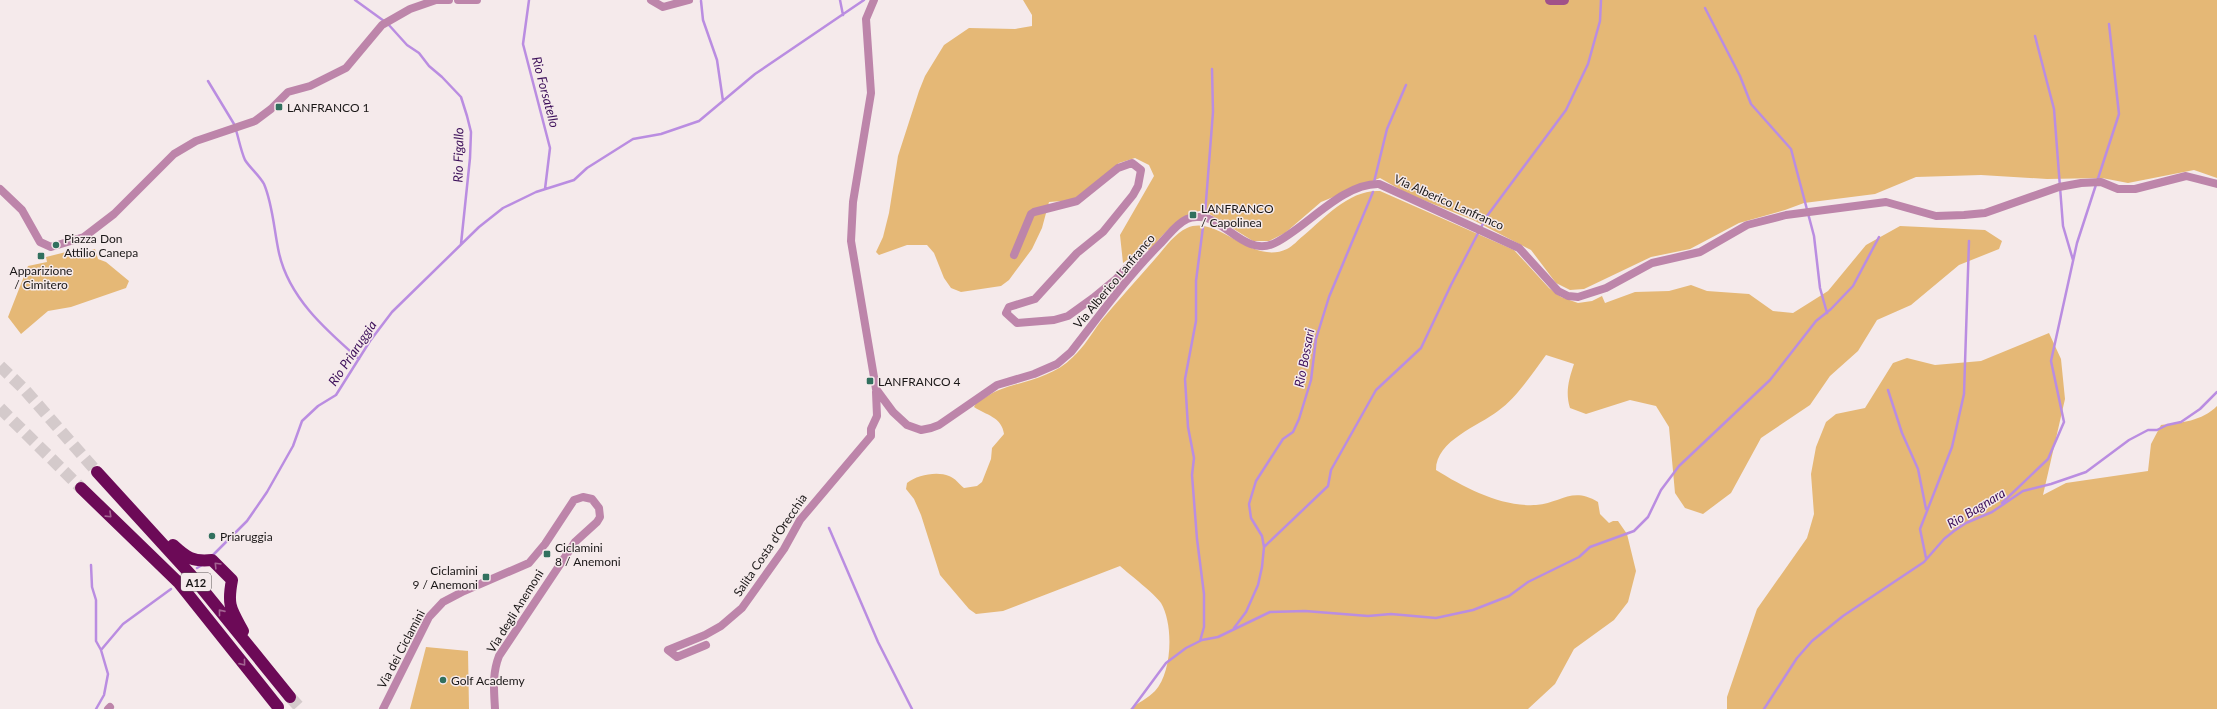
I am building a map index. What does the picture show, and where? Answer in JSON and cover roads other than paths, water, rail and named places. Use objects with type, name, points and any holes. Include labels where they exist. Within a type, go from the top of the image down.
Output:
[{"type":"highway","name":"A12","points":[[97,472],[191,575],[290,697]]},
{"type":"highway","points":[[107,484],[123,495],[184,556],[198,562],[212,560],[232,580],[229,598],[230,606],[260,660]]},
{"type":"highway","name":"A12","points":[[81,488],[179,584],[278,707]]},
{"type":"main road","points":[[1550,0],[1564,0]]},
{"type":"street","points":[[0,189],[22,210],[40,242],[51,247],[84,237],[114,214],[174,154],[196,141],[255,121],[271,110],[288,92],[310,86],[346,68],[382,25],[410,9],[436,0],[449,0]]},
{"type":"street","points":[[458,0],[477,0]]},
{"type":"street","points":[[651,0],[663,7],[689,0]]},
{"type":"street","name":"Via Alberico Lanfranco","points":[[874,0],[866,19],[871,93],[853,202],[851,241],[876,389],[893,412],[907,425],[921,430],[939,425],[997,385],[1034,374],[1057,364],[1071,352],[1144,260],[1173,230],[1190,218],[1208,218],[1252,245],[1265,246],[1281,240],[1346,194],[1371,184],[1379,184],[1519,248],[1558,291],[1568,296],[1578,297],[1606,288],[1652,263],[1700,252],[1747,225],[1786,215],[1886,202],[1936,216],[1964,215],[1985,213],[2059,187],[2081,183],[2101,182],[2118,189],[2135,189],[2186,176],[2217,184]]},
{"type":"street","points":[[1014,255],[1030,214],[1077,201],[1118,168],[1132,163],[1141,170],[1138,186],[1103,232],[1074,256],[1040,295],[1030,302],[1009,307],[1006,313],[1017,323],[1062,318],[1093,298],[1116,279],[1135,259],[1140,257],[1144,260]]},
{"type":"street","name":"Salita Costa d'Orecchia","points":[[706,645],[676,657],[668,650],[705,635],[721,626],[742,608],[784,549],[800,520],[871,436],[871,429],[877,416],[876,389]]},
{"type":"street","name":"Via dei Ciclamini","points":[[383,709],[429,617],[438,607],[464,591],[529,563],[545,544],[574,500],[583,497],[592,499]]},
{"type":"street","name":"Via degli Anemoni","points":[[495,709],[493,681],[494,669],[499,656],[567,552],[575,542],[597,522],[600,517],[599,508],[592,499]]},
{"type":"waterway","points":[[355,0],[384,21]]},
{"type":"waterway","name":"Rio Forsatello","points":[[529,0],[523,44],[550,148],[545,189]]},
{"type":"waterway","points":[[840,0],[843,15]]},
{"type":"waterway","name":"Rio Priaruggia","points":[[212,556],[247,521],[267,492],[293,446],[302,421],[318,406],[336,395],[370,341],[392,312],[479,227],[503,208],[536,192],[574,180],[587,168],[633,139],[661,134],[699,121],[755,74],[864,0]]},
{"type":"waterway","points":[[1264,547],[1328,486],[1331,470],[1376,390],[1421,348],[1451,285],[1487,216],[1566,110],[1588,64],[1600,21],[1601,0]]},
{"type":"waterway","points":[[701,1],[703,20],[717,60],[723,101]]},
{"type":"waterway","points":[[1705,8],[1740,76],[1751,104],[1791,149],[1814,236],[1820,288],[1827,313]]},
{"type":"waterway","name":"Rio Figallo","points":[[388,24],[407,45],[419,53],[429,66],[461,97],[471,132],[470,158],[461,244]]},
{"type":"waterway","points":[[2002,503],[2048,459],[2064,422],[2051,361],[2077,243],[2119,114],[2109,24]]},
{"type":"waterway","points":[[2035,36],[2054,109],[2063,226],[2073,260]]},
{"type":"waterway","points":[[1205,214],[1213,112],[1212,69]]},
{"type":"waterway","points":[[208,81],[234,124]]},
{"type":"waterway","points":[[1374,182],[1387,129],[1406,85]]},
{"type":"waterway","name":"Rio Priaruggia","points":[[236,130],[245,160],[262,181],[267,192],[279,253],[291,284],[310,312],[334,337],[359,359]]},
{"type":"waterway","name":"Rio Bossari","points":[[1234,628],[1246,612],[1258,585],[1262,567],[1264,547],[1262,536],[1251,518],[1249,504],[1256,481],[1283,439],[1293,432],[1299,419],[1311,380],[1316,339],[1329,297],[1373,192]]},
{"type":"waterway","points":[[1200,641],[1204,627],[1204,594],[1197,539],[1192,475],[1194,458],[1188,427],[1185,379],[1196,321],[1196,281],[1203,227]]},
{"type":"waterway","points":[[1132,709],[1166,663],[1186,648],[1202,640],[1218,637],[1270,612],[1305,611],[1368,616],[1391,614],[1436,618],[1473,610],[1509,596],[1528,582],[1579,557],[1590,547],[1634,531],[1648,517],[1661,490],[1679,466],[1770,380],[1816,321],[1831,309],[1853,286],[1879,237]]},
{"type":"waterway","points":[[1926,558],[1920,529],[1952,447],[1964,394],[1969,241]]},
{"type":"waterway","points":[[1888,390],[1902,433],[1918,469],[1926,509]]},
{"type":"waterway","name":"Rio Bagnara","points":[[1764,709],[1797,658],[1812,641],[1843,616],[1924,562],[1944,539],[1954,531],[1966,523],[1992,512],[2023,491],[2051,484],[2086,472],[2129,440],[2148,430],[2157,430],[2167,425],[2181,422],[2200,409],[2217,392]]},
{"type":"waterway","points":[[829,528],[878,642],[912,709]]},
{"type":"waterway","points":[[91,565],[92,587],[96,600],[96,641],[101,650],[108,674],[104,695],[96,709]]},
{"type":"waterway","points":[[197,568],[202,565]]},
{"type":"waterway","points":[[101,650],[123,624],[171,589]]},
{"type":"tunnel","points":[[0,366],[24,389],[97,472]]},
{"type":"tunnel","points":[[0,408],[81,488]]},
{"type":"tunnel","points":[[290,697],[301,709]]},
{"type":"place","name":"LANFRANCO 1","points":[[279,107]]},
{"type":"place","name":"LANFRANCO / Capolinea","points":[[1193,215]]},
{"type":"place","name":"Piazza Don Attilio Canepa","points":[[56,245]]},
{"type":"place","name":"Apparizione / Cimitero","points":[[41,256]]},
{"type":"place","name":"LANFRANCO 4","points":[[870,381]]},
{"type":"place","name":"Priaruggia","points":[[212,536]]},
{"type":"place","name":"Ciclamini 8 / Anemoni","points":[[547,554]]},
{"type":"place","name":"Ciclamini 9 / Anemoni","points":[[486,577]]},
{"type":"place","name":"Golf Academy","points":[[443,680]]}]
